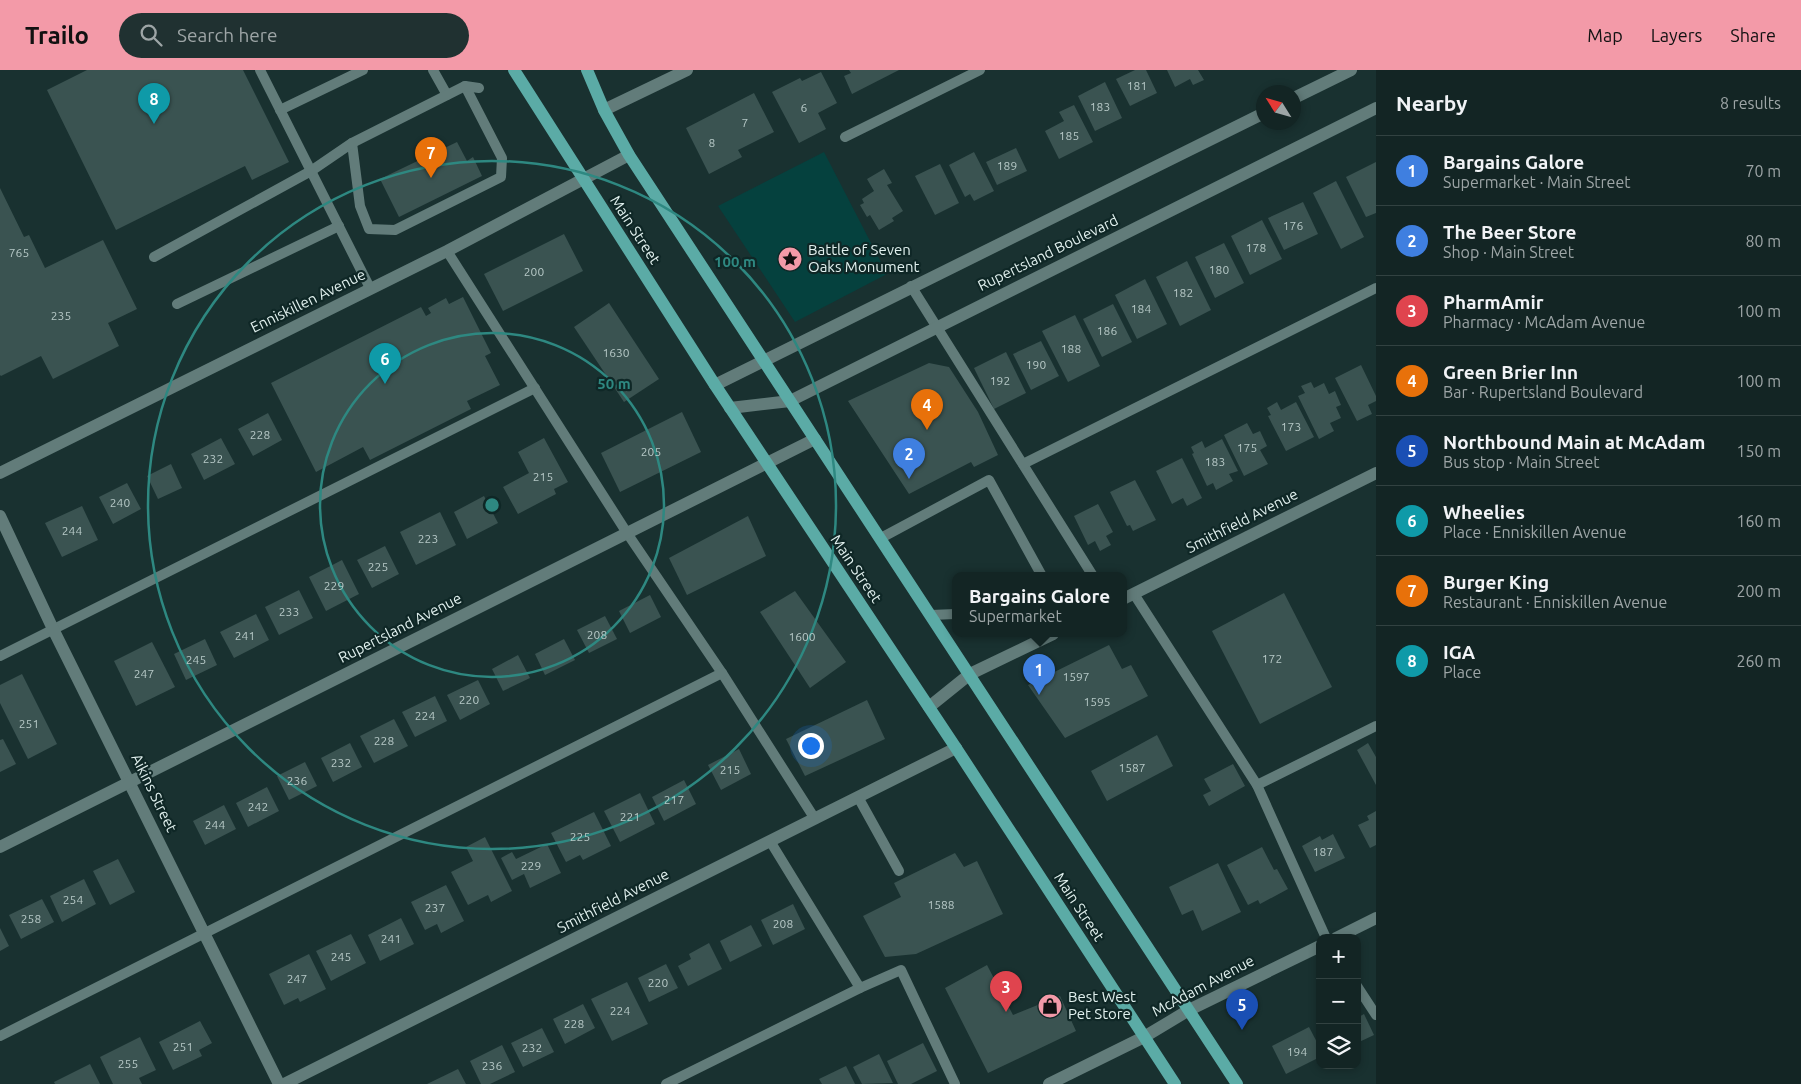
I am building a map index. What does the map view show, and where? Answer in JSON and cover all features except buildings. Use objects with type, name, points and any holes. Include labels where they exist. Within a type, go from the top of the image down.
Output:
[{"type":"main road","name":"Main Street","points":[[514,70],[715,385],[929,706],[1175,1084]]},
{"type":"main road","points":[[587,70],[604,110],[629,155],[1237,1084]]},
{"type":"street","points":[[604,110],[687,70]]},
{"type":"street","points":[[1301,95],[1351,70]]},
{"type":"street","name":"Rupertsland Boulevard","points":[[730,408],[790,401],[1376,108]]},
{"type":"street","name":"Rupertsland Boulevard","points":[[715,385],[911,286],[1256,117]]},
{"type":"street","name":"Enniskillen Avenue","points":[[0,473],[447,251],[629,155]]},
{"type":"street","name":"Rupertsland Avenue","points":[[0,847],[815,438]]},
{"type":"street","name":"Smithfield Avenue","points":[[1128,596],[1376,473]]},
{"type":"street","name":"Aikins Street","points":[[0,516],[53,629],[279,1084]]},
{"type":"street","points":[[929,706],[970,674],[1041,637]]},
{"type":"street","name":"Smithfield Avenue","points":[[284,1084],[956,748]]},
{"type":"street","points":[[1344,934],[1376,918]]},
{"type":"street","name":"McAdam Avenue","points":[[1049,1084],[1144,1037],[1188,1010],[1316,948]]},
{"type":"lane","points":[[260,70],[370,288]]},
{"type":"lane","points":[[280,110],[363,70]]},
{"type":"lane","points":[[433,70],[446,95]]},
{"type":"lane","points":[[845,137],[980,70]]},
{"type":"lane","points":[[352,144],[360,206],[369,229],[395,230],[501,177],[502,158],[465,86]]},
{"type":"lane","points":[[154,257],[311,171],[352,144],[446,95],[465,86],[479,88]]},
{"type":"lane","points":[[177,304],[339,226]]},
{"type":"lane","points":[[447,251],[627,533],[722,673],[814,819]]},
{"type":"lane","points":[[911,286],[935,328],[1090,572]]},
{"type":"lane","points":[[1023,464],[1376,288]]},
{"type":"lane","points":[[0,656],[535,388]]},
{"type":"lane","points":[[881,538],[989,480],[1040,572]]},
{"type":"lane","points":[[1128,596],[1257,785],[1324,934]]},
{"type":"lane","points":[[931,615],[952,614]]},
{"type":"lane","points":[[0,1036],[722,673]]},
{"type":"lane","points":[[1257,785],[1376,726]]},
{"type":"lane","points":[[858,797],[899,871]]},
{"type":"lane","points":[[770,841],[860,988]]},
{"type":"lane","points":[[666,1084],[860,988],[901,970],[955,1084]]},
{"type":"lane","points":[[1361,992],[1376,1015]]},
{"type":"shaded area","points":[[824,152],[887,274],[795,322],[718,206]]},
{"type":"place","name":"IGA","points":[[154,124]]},
{"type":"place","name":"Burger King","points":[[431,178]]},
{"type":"place","name":"Battle of Seven Oaks Monument","points":[[790,259]]},
{"type":"place","name":"Wheelies","points":[[385,384]]},
{"type":"place","name":"Green Brier Inn","points":[[927,430]]},
{"type":"place","name":"The Beer Store","points":[[909,479]]},
{"type":"place","name":"Bargains Galore","points":[[1039,695]]},
{"type":"place","name":"Best West Pet Store","points":[[1050,1006]]},
{"type":"place","name":"PharmAmir","points":[[1006,1012]]},
{"type":"place","name":"Northbound Main at McAdam","points":[[1242,1030]]}]
